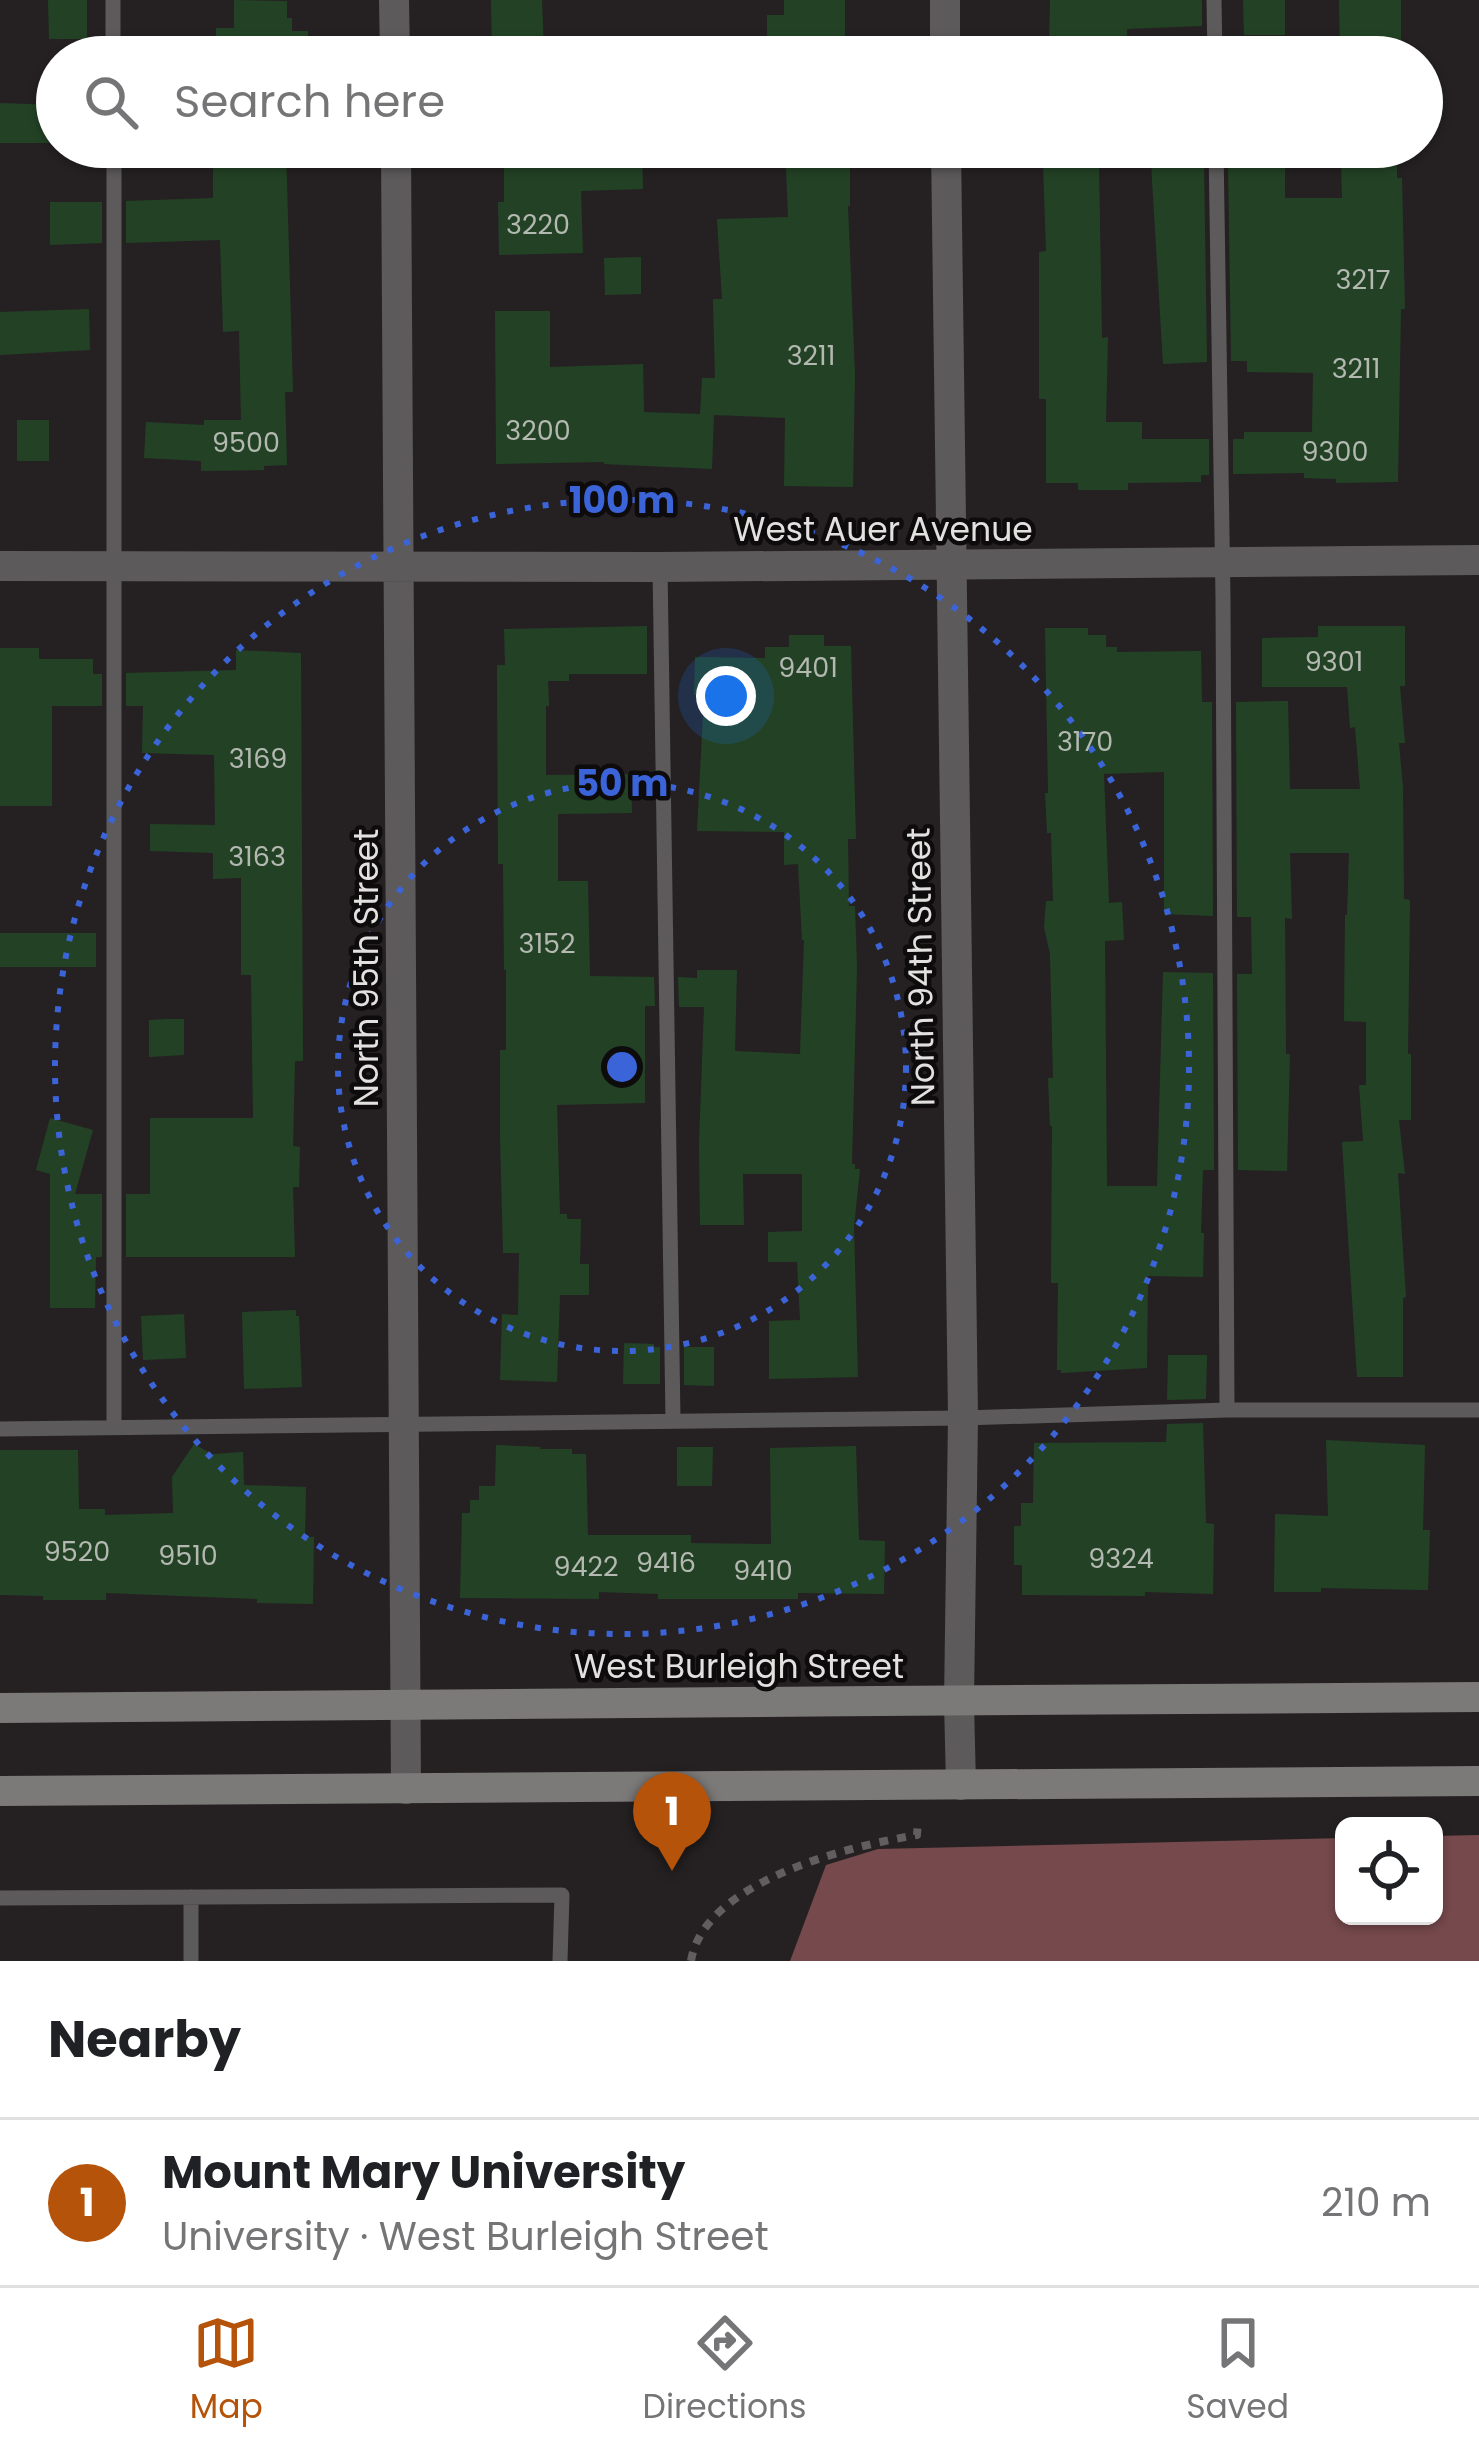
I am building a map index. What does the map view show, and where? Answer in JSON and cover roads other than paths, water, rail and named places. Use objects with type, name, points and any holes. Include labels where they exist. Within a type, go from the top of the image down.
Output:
[{"type":"main road","name":"West Burleigh Street","points":[[0,1708],[1479,1697]]},
{"type":"main road","points":[[0,1791],[1479,1781]]},
{"type":"street","points":[[394,0],[395,36]]},
{"type":"street","points":[[945,0],[945,36]]},
{"type":"street","name":"North 95th Street","points":[[396,168],[406,1789]]},
{"type":"street","name":"North 94th Street","points":[[946,168],[963,1418],[961,1785]]},
{"type":"street","name":"West Auer Avenue","points":[[0,566],[660,567],[1479,560]]},
{"type":"lane","points":[[113,0],[113,36]]},
{"type":"lane","points":[[1214,0],[1215,36]]},
{"type":"lane","points":[[114,168],[114,1426]]},
{"type":"lane","points":[[1216,168],[1227,1409]]},
{"type":"lane","points":[[660,567],[673,1420]]},
{"type":"lane","points":[[0,1429],[1479,1409]]},
{"type":"lane","points":[[0,1898],[562,1895],[560,1961]]},
{"type":"lane","points":[[190,1961],[191,1897]]},
{"type":"place","name":"Mount Mary University","points":[[672,1871]]}]
